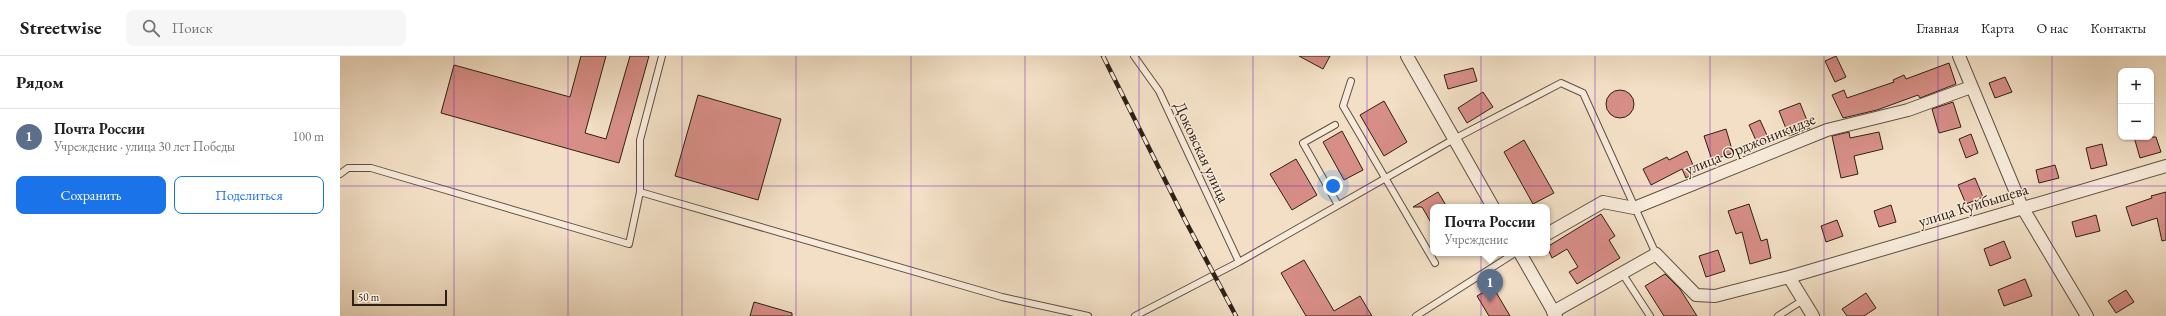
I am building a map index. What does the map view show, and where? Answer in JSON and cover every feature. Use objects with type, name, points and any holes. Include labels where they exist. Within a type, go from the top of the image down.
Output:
[{"type":"street","points":[[1407,56],[1491,204]]},
{"type":"street","points":[[1959,56],[2022,207],[2087,316]]},
{"type":"street","name":"улица Орджоникидзе","points":[[1634,208],[1827,130],[1908,110],[1971,87]]},
{"type":"street","name":"улица Куйбышева","points":[[1656,254],[1696,295],[1715,296],[1789,277],[2022,207],[2166,166]]},
{"type":"street","points":[[1550,232],[1603,202],[1634,208]]},
{"type":"street","points":[[1522,256],[1552,315],[1656,254]]},
{"type":"street","points":[[1789,277],[1813,316]]},
{"type":"lane","points":[[340,174],[348,168],[371,168],[629,244],[640,192],[640,140],[662,56]]},
{"type":"lane","name":"Доковская улица","points":[[1134,56],[1159,91],[1239,262]]},
{"type":"lane","points":[[1351,81],[1343,106],[1430,254]]},
{"type":"lane","points":[[1135,316],[1239,262],[1454,139],[1561,83],[1573,87],[1583,93],[1656,254]]},
{"type":"lane","points":[[1335,125],[1302,143],[1338,205]]},
{"type":"lane","points":[[640,192],[1002,297],[1088,316]]},
{"type":"lane","points":[[1431,256],[1435,263]]},
{"type":"lane","points":[[1416,316],[1510,256]]},
{"type":"lane","points":[[1622,273],[1650,316]]},
{"type":"lane","points":[[1778,316],[1803,300]]},
{"type":"building","points":[[581,56],[606,56],[585,133],[606,139],[630,56],[649,56],[619,163],[441,113],[454,65],[570,97]]},
{"type":"building","points":[[1299,56],[1330,56],[1323,69]]},
{"type":"building","points":[[1836,56],[1846,77],[1835,82],[1825,61]]},
{"type":"building","points":[[1949,63],[1956,84],[1920,98],[1918,95],[1877,110],[1843,118],[1832,95],[1844,90],[1847,98],[1894,82],[1893,80],[1904,75],[1906,79]]},
{"type":"building","points":[[1473,68],[1477,81],[1448,89],[1444,75]]},
{"type":"building","points":[[2005,77],[2012,92],[1995,98],[1989,83]]},
{"type":"building","points":[[1620,90],[1630,94],[1634,104],[1630,114],[1620,118],[1610,114],[1606,104],[1610,94]]},
{"type":"building","points":[[1483,92],[1493,107],[1467,123],[1458,108]]},
{"type":"building","points":[[698,95],[781,119],[758,200],[675,176]]},
{"type":"building","points":[[1384,101],[1407,142],[1384,156],[1360,115]]},
{"type":"building","points":[[1953,102],[1961,127],[1939,133],[1932,109]]},
{"type":"building","points":[[1800,103],[1810,128],[1789,136],[1779,111]]},
{"type":"building","points":[[1760,120],[1770,142],[1759,147],[1749,125]]},
{"type":"building","points":[[1726,129],[1733,153],[1712,160],[1704,136]]},
{"type":"building","points":[[1342,131],[1363,170],[1344,180],[1323,142]]},
{"type":"building","points":[[1849,132],[1850,138],[1879,132],[1883,149],[1854,156],[1858,174],[1841,178],[1832,136]]},
{"type":"building","points":[[1971,134],[1978,153],[1966,158],[1959,139]]},
{"type":"building","points":[[2154,137],[2156,137],[2161,152],[2140,158],[2135,140],[2154,140]]},
{"type":"building","points":[[1524,140],[1554,193],[1533,204],[1504,152]]},
{"type":"building","points":[[2102,144],[2107,165],[2091,169],[2086,148]]},
{"type":"building","points":[[1687,151],[1696,172],[1686,178],[1682,169],[1651,185],[1643,169],[1667,157],[1669,160]]},
{"type":"building","points":[[1296,159],[1317,195],[1292,210],[1270,174]]},
{"type":"building","points":[[2055,165],[2059,178],[2039,183],[2036,170]]},
{"type":"building","points":[[1975,178],[1983,197],[1966,204],[1958,185]]},
{"type":"building","points":[[1438,192],[1445,204],[1430,204],[1430,221],[1422,207],[1413,207]]},
{"type":"building","points":[[2166,192],[2166,240],[2162,241],[2157,218],[2132,226],[2126,207],[2152,198],[2151,196]]},
{"type":"building","points":[[1749,204],[1761,241],[1767,239],[1771,258],[1750,264],[1742,232],[1736,234],[1728,211]]},
{"type":"building","points":[[1891,205],[1896,222],[1879,227],[1874,211]]},
{"type":"building","points":[[1601,214],[1615,236],[1609,240],[1620,258],[1577,284],[1569,272],[1578,267],[1567,249],[1552,258],[1550,254],[1550,245]]},
{"type":"building","points":[[2096,215],[2100,231],[2076,237],[2072,222]]},
{"type":"building","points":[[1837,220],[1843,236],[1826,242],[1821,226]]},
{"type":"building","points":[[2004,241],[2011,258],[1990,266],[1984,249]]},
{"type":"building","points":[[1718,250],[1725,271],[1706,277],[1699,256]]},
{"type":"building","points":[[1304,260],[1334,311],[1360,296],[1372,316],[1306,316],[1281,273]]},
{"type":"building","points":[[1665,274],[1680,289],[1697,316],[1664,316],[1645,286]]},
{"type":"building","points":[[2025,279],[2032,296],[2004,306],[1998,290]]},
{"type":"building","points":[[1493,287],[1510,316],[1489,316],[1477,296]]},
{"type":"building","points":[[2126,290],[2134,302],[2116,313],[2108,301]]},
{"type":"building","points":[[1866,293],[1876,308],[1864,316],[1847,316],[1842,309]]},
{"type":"building","points":[[754,302],[792,313],[792,316],[750,316]]},
{"type":"railway","points":[[1103,56],[1185,220],[1236,316]]},
{"type":"place","name":"Почта России","points":[[1490,302]]}]
